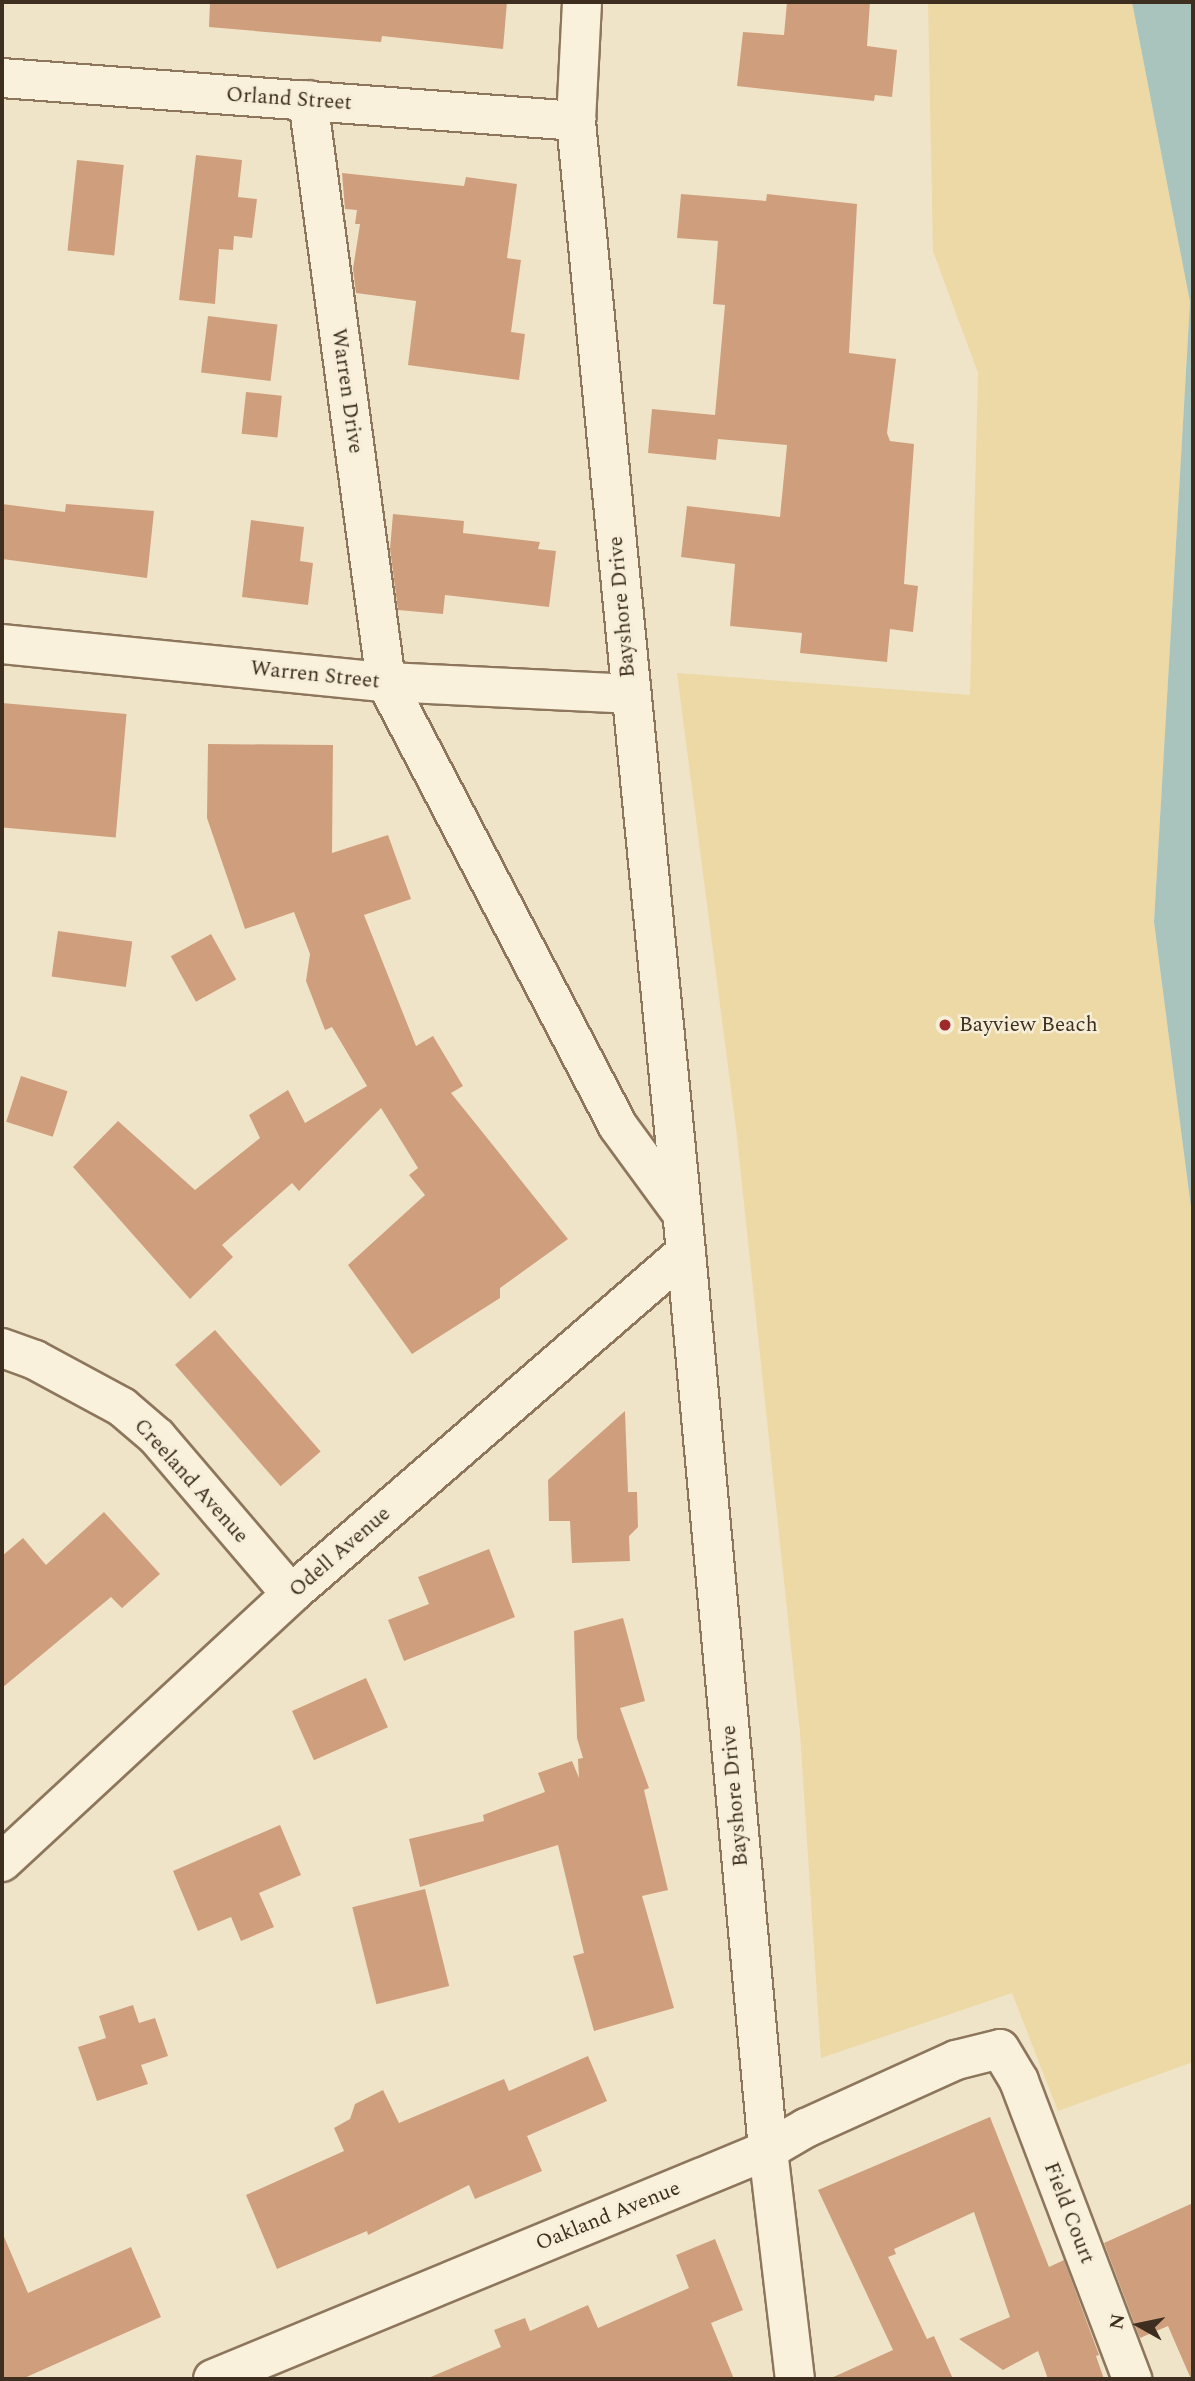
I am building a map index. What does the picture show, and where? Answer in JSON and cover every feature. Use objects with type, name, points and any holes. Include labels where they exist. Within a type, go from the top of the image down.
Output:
[{"type":"street","name":"Bayshore Drive","points":[[582,2],[576,121],[686,1252],[768,2150],[795,2379]]},
{"type":"street","name":"Orland Street","points":[[2,78],[576,121]]},
{"type":"street","name":"Warren Drive","points":[[308,100],[386,682]]},
{"type":"street","name":"Warren Street","points":[[2,644],[386,682],[630,694]]},
{"type":"street","name":"Bayshore Drive","points":[[386,682],[618,1126],[681,1212]]},
{"type":"street","name":"Odell Avenue","points":[[2,1862],[291,1594],[686,1252]]},
{"type":"street","name":"Creeland Avenue","points":[[2,1348],[35,1360],[122,1407],[157,1437],[291,1594]]},
{"type":"street","name":"Oakland Avenue","points":[[213,2379],[768,2150],[806,2128],[956,2060],[1000,2049]]},
{"type":"street","name":"Field Court","points":[[1000,2049],[1019,2081],[1132,2379]]},
{"type":"sand","name":"Bayview Beach","points":[[928,2],[1132,2],[1190,302],[1154,922],[1193,1223],[1193,2062],[1058,2111],[1012,1993],[821,2058],[800,1732],[736,1128],[677,673],[970,695],[978,373],[933,251]]},
{"type":"water","points":[[1132,2],[1193,2],[1193,1223],[1154,922],[1190,302]]},
{"type":"building","points":[[210,2],[507,2],[503,49],[382,36],[381,42],[209,27]]},
{"type":"building","points":[[787,2],[870,2],[867,46],[897,50],[892,97],[875,95],[874,101],[737,86],[743,32],[784,35]]},
{"type":"building","points":[[196,155],[242,160],[238,197],[257,199],[252,238],[234,236],[233,250],[219,249],[215,304],[179,300]]},
{"type":"building","points":[[77,160],[124,165],[114,255],[67,251]]},
{"type":"building","points":[[342,173],[464,186],[466,177],[517,184],[507,258],[521,260],[511,332],[525,334],[519,380],[408,365],[416,301],[356,293],[353,269],[360,224],[355,224],[357,210],[345,209]]},
{"type":"building","points":[[681,194],[766,201],[767,194],[857,204],[849,353],[896,359],[887,433],[890,441],[914,444],[904,584],[918,586],[913,632],[890,629],[887,662],[800,653],[802,633],[730,626],[735,564],[681,557],[687,506],[780,517],[787,445],[718,439],[716,460],[648,453],[652,409],[715,415],[725,305],[713,304],[718,241],[677,238]]},
{"type":"building","points":[[208,316],[277,325],[271,381],[201,373]]},
{"type":"building","points":[[246,392],[282,396],[277,438],[242,434]]},
{"type":"building","points":[[2,504],[65,512],[66,504],[154,511],[147,578],[2,559]]},
{"type":"building","points":[[393,514],[464,521],[463,533],[540,542],[538,549],[556,551],[549,607],[445,595],[443,614],[398,610],[390,549]]},
{"type":"building","points":[[251,520],[304,527],[300,561],[313,563],[308,605],[242,597]]},
{"type":"building","points":[[2,703],[127,714],[116,837],[2,827]]},
{"type":"building","points":[[208,744],[333,745],[332,853],[388,835],[411,899],[364,915],[416,1046],[433,1036],[463,1086],[451,1093],[568,1239],[500,1288],[500,1298],[412,1354],[348,1265],[425,1195],[409,1175],[418,1168],[381,1108],[299,1191],[292,1183],[222,1245],[233,1257],[190,1299],[73,1167],[118,1121],[195,1190],[260,1138],[249,1115],[288,1090],[305,1123],[367,1086],[332,1027],[325,1030],[306,981],[310,954],[294,912],[245,929],[207,818]]},
{"type":"building","points":[[58,931],[132,941],[126,987],[52,977]]},
{"type":"building","points":[[211,934],[236,979],[196,1002],[171,956]]},
{"type":"building","points":[[21,1076],[68,1091],[53,1137],[6,1122]]},
{"type":"building","points":[[215,1330],[321,1452],[281,1486],[175,1365]]},
{"type":"building","points":[[625,1411],[628,1492],[637,1492],[638,1527],[629,1536],[630,1561],[572,1563],[570,1521],[549,1521],[548,1480]]},
{"type":"building","points":[[104,1512],[160,1574],[122,1608],[111,1597],[2,1688],[2,1556],[23,1538],[46,1565]]},
{"type":"building","points":[[489,1549],[515,1617],[404,1661],[388,1620],[429,1604],[418,1577]]},
{"type":"building","points":[[623,1618],[645,1701],[620,1708],[649,1788],[644,1790],[668,1890],[642,1896],[674,2008],[594,2031],[573,1956],[584,1953],[558,1845],[420,1887],[409,1839],[484,1821],[483,1815],[545,1792],[538,1773],[572,1761],[579,1778],[578,1759],[583,1758],[577,1738],[574,1631]]},
{"type":"building","points":[[366,1678],[388,1727],[314,1760],[292,1711]]},
{"type":"building","points":[[280,1825],[301,1875],[259,1893],[274,1927],[241,1941],[231,1917],[198,1931],[173,1871]]},
{"type":"building","points":[[425,1889],[449,1986],[376,2004],[352,1907]]},
{"type":"building","points":[[133,2005],[139,2023],[155,2018],[168,2056],[141,2065],[148,2084],[97,2101],[78,2047],[106,2038],[99,2016]]},
{"type":"building","points":[[588,2056],[607,2101],[527,2136],[542,2171],[475,2199],[469,2185],[368,2235],[367,2231],[277,2269],[246,2195],[344,2151],[334,2128],[350,2119],[355,2104],[383,2090],[399,2123],[504,2079],[509,2091]]},
{"type":"building","points":[[990,2117],[1049,2267],[1064,2260],[1099,2355],[1096,2356],[1104,2379],[1048,2379],[1038,2351],[1003,2370],[959,2339],[1010,2317],[974,2212],[894,2249],[896,2254],[888,2257],[927,2339],[934,2336],[953,2379],[829,2379],[893,2350],[818,2190]]},
{"type":"building","points":[[1193,2203],[1191,2379],[1168,2326],[1140,2338],[1104,2243]]},
{"type":"building","points":[[2,2232],[28,2293],[131,2247],[161,2317],[22,2379],[2,2379]]},
{"type":"building","points":[[715,2239],[743,2310],[711,2323],[734,2379],[426,2379],[501,2347],[494,2330],[525,2318],[530,2331],[588,2305],[598,2328],[689,2288],[676,2255]]},
{"type":"place","name":"Bayview Beach","points":[[945,1025]]}]
